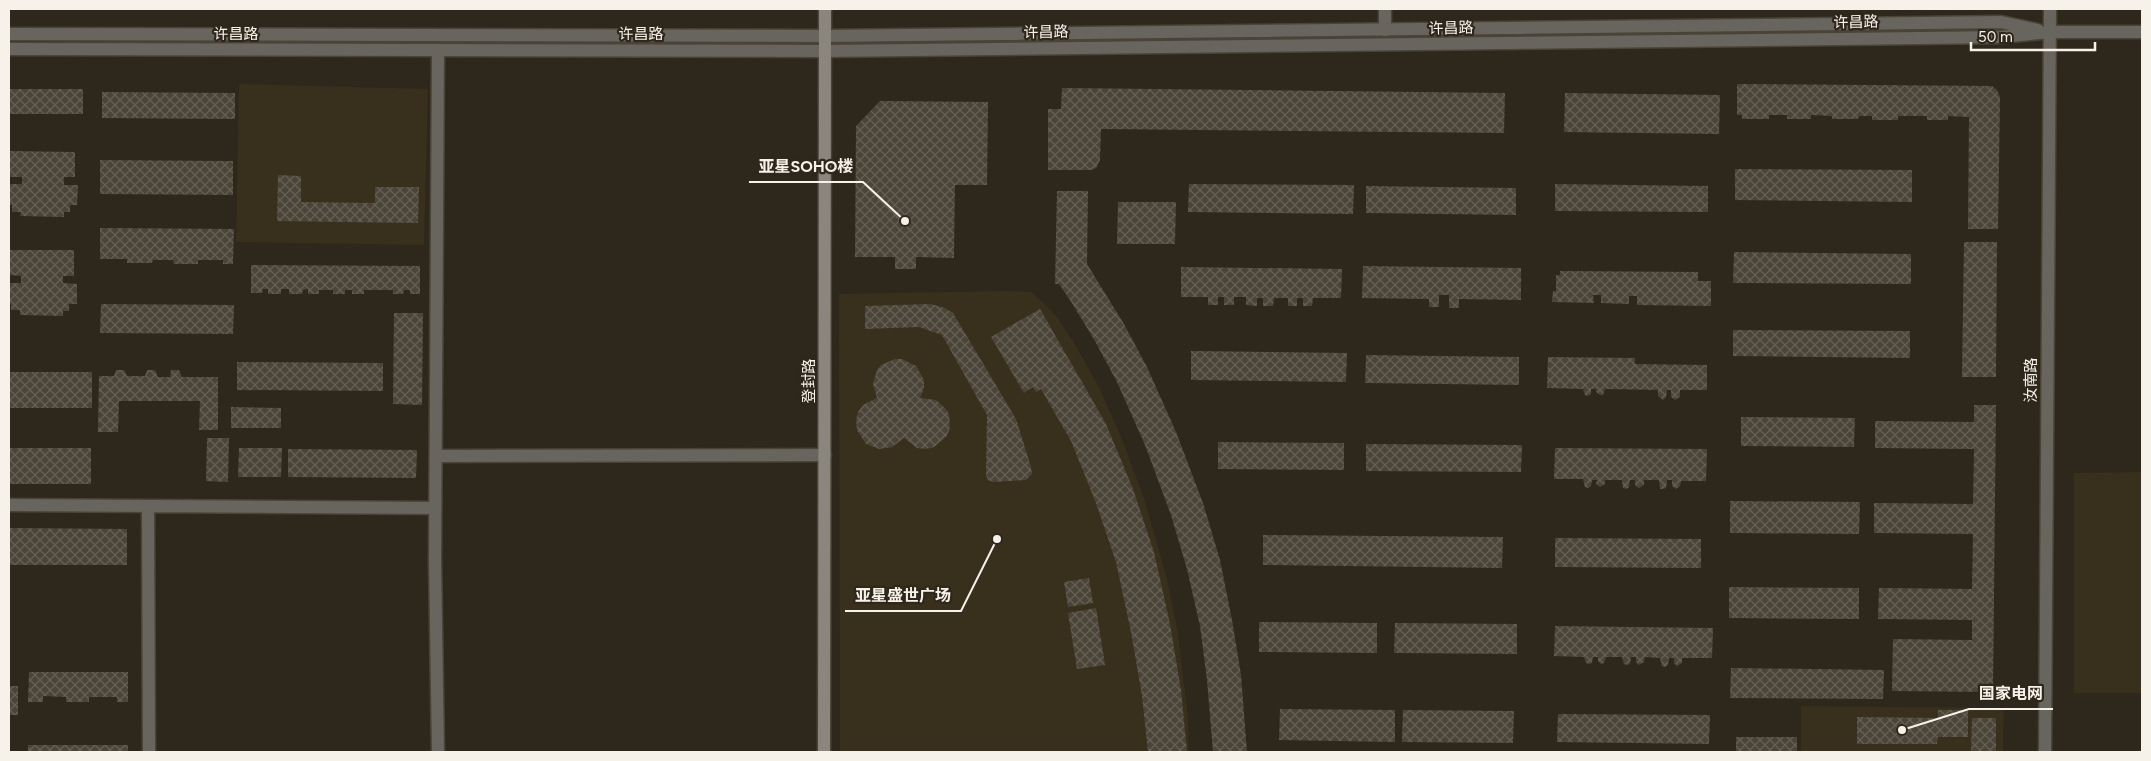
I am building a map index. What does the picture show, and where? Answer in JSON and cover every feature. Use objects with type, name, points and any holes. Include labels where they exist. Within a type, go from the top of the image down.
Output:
[{"type":"main road","name":"登封路","points":[[824,752],[825,9]]},
{"type":"street","points":[[1385,9],[1385,30]]},
{"type":"street","name":"汝南路","points":[[2044,752],[2050,9]]},
{"type":"street","name":"许昌路","points":[[9,34],[824,36],[2001,22],[2050,32]]},
{"type":"street","name":"许昌路","points":[[9,50],[824,51],[2001,37],[2050,32]]},
{"type":"street","points":[[2050,32],[2142,32]]},
{"type":"street","points":[[438,51],[435,508],[438,752]]},
{"type":"street","points":[[436,456],[825,455]]},
{"type":"street","points":[[9,505],[435,508]]},
{"type":"street","points":[[148,506],[150,752]]},
{"type":"shaded area","points":[[239,84],[428,89],[424,245],[236,242]]},
{"type":"shaded area","points":[[1031,292],[1054,313],[1073,341],[1099,387],[1121,437],[1144,498],[1167,579],[1178,634],[1188,717],[1189,752],[840,752],[839,294]]},
{"type":"shaded area","points":[[2142,472],[2142,693],[2074,693],[2074,473]]},
{"type":"shaded area","points":[[1801,706],[2004,708],[2003,752],[1801,752]]},
{"type":"building","points":[[1737,84],[1992,86],[1997,90],[2000,97],[1998,229],[1968,229],[1969,117],[1948,116],[1948,120],[1927,120],[1927,116],[1898,116],[1898,120],[1872,120],[1872,116],[1859,116],[1858,119],[1832,119],[1832,116],[1811,115],[1811,119],[1787,119],[1787,115],[1769,115],[1769,119],[1742,119],[1742,115],[1737,115]]},
{"type":"building","points":[[1062,88],[1505,93],[1504,133],[1101,129],[1100,160],[1096,168],[1091,170],[1048,170],[1048,109],[1061,109]]},
{"type":"building","points":[[9,89],[83,89],[83,114],[9,114]]},
{"type":"building","points":[[102,92],[235,93],[235,119],[102,118]]},
{"type":"building","points":[[1565,93],[1720,95],[1719,134],[1564,132]]},
{"type":"building","points":[[880,101],[988,102],[987,185],[955,185],[954,258],[916,257],[916,269],[895,269],[895,257],[855,257],[856,126]]},
{"type":"building","points":[[10,151],[75,152],[75,177],[64,177],[64,185],[78,185],[77,205],[70,205],[70,212],[64,212],[64,217],[20,216],[21,212],[12,212],[12,205],[9,205],[9,184],[22,184],[22,177],[10,177]]},
{"type":"building","points":[[100,160],[233,161],[233,195],[100,194]]},
{"type":"building","points":[[1735,169],[1912,170],[1912,202],[1735,200]]},
{"type":"building","points":[[278,175],[301,176],[301,202],[375,203],[375,187],[419,187],[418,223],[277,221]]},
{"type":"building","points":[[1189,184],[1354,185],[1353,214],[1188,212]]},
{"type":"building","points":[[1555,184],[1708,186],[1708,212],[1555,211]]},
{"type":"building","points":[[1366,186],[1516,188],[1516,215],[1366,213]]},
{"type":"building","points":[[1057,191],[1088,191],[1087,264],[1124,324],[1147,367],[1176,432],[1203,503],[1220,560],[1232,620],[1241,675],[1247,752],[1213,752],[1200,626],[1187,569],[1171,515],[1145,445],[1117,382],[1070,300],[1059,284],[1055,284]]},
{"type":"building","points":[[1118,202],[1176,202],[1175,244],[1117,244]]},
{"type":"building","points":[[100,228],[234,229],[233,264],[223,264],[223,260],[198,260],[198,264],[174,264],[173,260],[153,260],[152,263],[127,263],[127,259],[100,259]]},
{"type":"building","points":[[1964,242],[1997,242],[1996,377],[1962,377]]},
{"type":"building","points":[[9,250],[74,250],[74,276],[63,276],[63,283],[77,284],[77,304],[69,304],[69,311],[63,311],[63,316],[20,315],[20,310],[11,310],[9,283],[21,283],[21,276],[9,275]]},
{"type":"building","points":[[1734,252],[1911,254],[1911,284],[1733,283]]},
{"type":"building","points":[[251,265],[420,266],[420,294],[410,294],[410,290],[404,290],[403,294],[393,294],[393,290],[364,290],[364,294],[352,294],[352,290],[345,290],[345,294],[333,294],[333,290],[319,290],[319,294],[308,294],[308,289],[303,290],[302,294],[289,294],[289,289],[281,289],[281,294],[268,294],[268,289],[263,289],[262,293],[251,293]]},
{"type":"building","points":[[1363,266],[1521,268],[1521,300],[1459,299],[1459,308],[1449,308],[1449,295],[1439,295],[1439,307],[1429,307],[1429,299],[1362,298]]},
{"type":"building","points":[[1181,267],[1342,269],[1341,298],[1313,298],[1312,306],[1303,306],[1303,298],[1297,298],[1297,306],[1288,306],[1288,298],[1274,298],[1273,306],[1263,306],[1263,298],[1257,298],[1257,306],[1246,305],[1246,297],[1234,297],[1234,305],[1224,305],[1224,297],[1218,297],[1218,305],[1208,305],[1208,297],[1181,297]]},
{"type":"building","points":[[1560,271],[1698,272],[1698,281],[1711,281],[1711,306],[1637,305],[1637,296],[1629,296],[1629,304],[1601,303],[1601,295],[1593,295],[1594,303],[1552,302],[1553,291],[1556,291],[1556,275],[1560,275]]},
{"type":"building","points":[[101,304],[234,305],[233,334],[100,333]]},
{"type":"building","points":[[931,304],[945,308],[953,313],[1016,419],[1031,467],[1032,474],[1026,480],[993,482],[988,480],[986,475],[987,415],[942,335],[919,327],[865,329],[865,306]]},
{"type":"building","points":[[1040,309],[1106,424],[1133,489],[1154,552],[1170,624],[1181,690],[1187,752],[1148,752],[1142,696],[1131,632],[1116,562],[1096,503],[1071,441],[1041,389],[1036,392],[1033,387],[1024,393],[991,337]]},
{"type":"building","points":[[394,313],[423,313],[422,405],[393,404]]},
{"type":"building","points":[[1733,330],[1910,331],[1910,358],[1733,356]]},
{"type":"building","points":[[1191,351],[1347,353],[1346,382],[1191,380]]},
{"type":"building","points":[[1366,355],[1519,357],[1519,385],[1365,383]]},
{"type":"building","points":[[1548,357],[1635,358],[1635,364],[1707,365],[1707,390],[1680,390],[1680,397],[1675,400],[1671,397],[1671,390],[1667,390],[1666,397],[1663,400],[1658,396],[1658,390],[1605,389],[1603,395],[1600,395],[1596,392],[1596,389],[1591,389],[1591,394],[1588,396],[1585,395],[1583,389],[1547,388]]},
{"type":"building","points":[[895,359],[902,359],[916,366],[924,380],[924,388],[920,398],[936,400],[949,414],[950,428],[947,436],[934,447],[926,449],[917,448],[904,438],[892,447],[879,449],[866,444],[857,430],[856,420],[858,412],[863,405],[877,398],[873,384],[877,370],[881,365]]},
{"type":"building","points":[[237,362],[383,363],[383,391],[237,390]]},
{"type":"building","points":[[116,370],[124,370],[127,376],[145,376],[147,370],[155,370],[158,377],[170,377],[171,370],[179,370],[182,377],[218,377],[218,430],[199,430],[200,401],[119,401],[118,432],[98,432],[99,376],[114,376]]},
{"type":"building","points":[[9,372],[92,372],[92,408],[9,408]]},
{"type":"building","points":[[1974,405],[1996,405],[1993,692],[1892,691],[1893,639],[1972,640],[1972,620],[1878,619],[1879,588],[1972,589],[1973,534],[1874,533],[1874,503],[1973,504],[1974,449],[1875,448],[1875,421],[1974,422]]},
{"type":"building","points":[[231,407],[281,408],[281,428],[231,428]]},
{"type":"building","points":[[1741,417],[1855,418],[1854,447],[1741,446]]},
{"type":"building","points":[[207,438],[229,438],[228,482],[206,481]]},
{"type":"building","points":[[1218,442],[1344,443],[1344,470],[1218,469]]},
{"type":"building","points":[[1366,444],[1522,445],[1521,472],[1366,471]]},
{"type":"building","points":[[9,448],[91,448],[91,484],[9,484]]},
{"type":"building","points":[[239,448],[282,448],[281,477],[238,477]]},
{"type":"building","points":[[1555,448],[1707,449],[1706,481],[1681,481],[1680,486],[1676,489],[1672,486],[1672,480],[1667,480],[1666,488],[1660,489],[1659,480],[1644,480],[1644,485],[1639,488],[1635,485],[1635,480],[1630,480],[1627,489],[1623,488],[1622,480],[1605,480],[1605,484],[1600,487],[1596,484],[1597,480],[1592,480],[1591,486],[1588,488],[1585,487],[1583,479],[1554,479]]},
{"type":"building","points":[[288,449],[417,450],[416,478],[288,477]]},
{"type":"building","points":[[1730,501],[1860,502],[1859,534],[1730,533]]},
{"type":"building","points":[[9,528],[127,529],[127,565],[9,565]]},
{"type":"building","points":[[1263,535],[1503,537],[1502,568],[1263,565]]},
{"type":"building","points":[[1555,538],[1701,539],[1701,568],[1555,567]]},
{"type":"building","points":[[1089,578],[1093,603],[1068,607],[1064,582]]},
{"type":"building","points":[[1729,587],[1859,588],[1859,619],[1729,618]]},
{"type":"building","points":[[1096,608],[1105,665],[1077,669],[1068,613]]},
{"type":"building","points":[[1259,622],[1377,623],[1377,653],[1259,652]]},
{"type":"building","points":[[1395,623],[1517,624],[1517,654],[1394,653]]},
{"type":"building","points":[[1555,626],[1713,628],[1712,658],[1682,658],[1682,663],[1677,666],[1674,663],[1674,658],[1669,658],[1668,665],[1665,667],[1662,666],[1660,658],[1645,657],[1644,662],[1639,665],[1636,662],[1636,657],[1631,657],[1630,664],[1627,665],[1624,664],[1622,657],[1606,657],[1604,663],[1601,664],[1598,661],[1598,657],[1593,657],[1592,663],[1589,664],[1586,663],[1584,657],[1554,656]]},
{"type":"building","points":[[1731,668],[1884,670],[1883,699],[1730,698]]},
{"type":"building","points":[[29,672],[128,672],[128,702],[117,702],[117,697],[89,697],[89,702],[66,702],[66,697],[43,696],[43,702],[28,702]]},
{"type":"building","points":[[9,686],[18,686],[18,715],[9,715]]},
{"type":"building","points":[[1280,709],[1395,710],[1395,742],[1279,740]]},
{"type":"building","points":[[1403,710],[1514,711],[1513,743],[1402,742]]},
{"type":"building","points":[[1938,710],[1968,710],[1968,737],[1938,737],[1937,744],[1857,744],[1857,717],[1938,718]]},
{"type":"building","points":[[1558,714],[1710,715],[1709,744],[1557,742]]},
{"type":"building","points":[[1972,718],[1996,718],[1996,752],[1971,752]]},
{"type":"building","points":[[1736,737],[1797,737],[1797,752],[1736,752]]},
{"type":"building","points":[[28,745],[128,745],[128,752],[28,752]]},
{"type":"place","name":"亚星SOHO楼","points":[[905,221]]},
{"type":"place","name":"亚星盛世广场","points":[[997,539]]},
{"type":"place","name":"国家电网","points":[[1902,730]]}]
